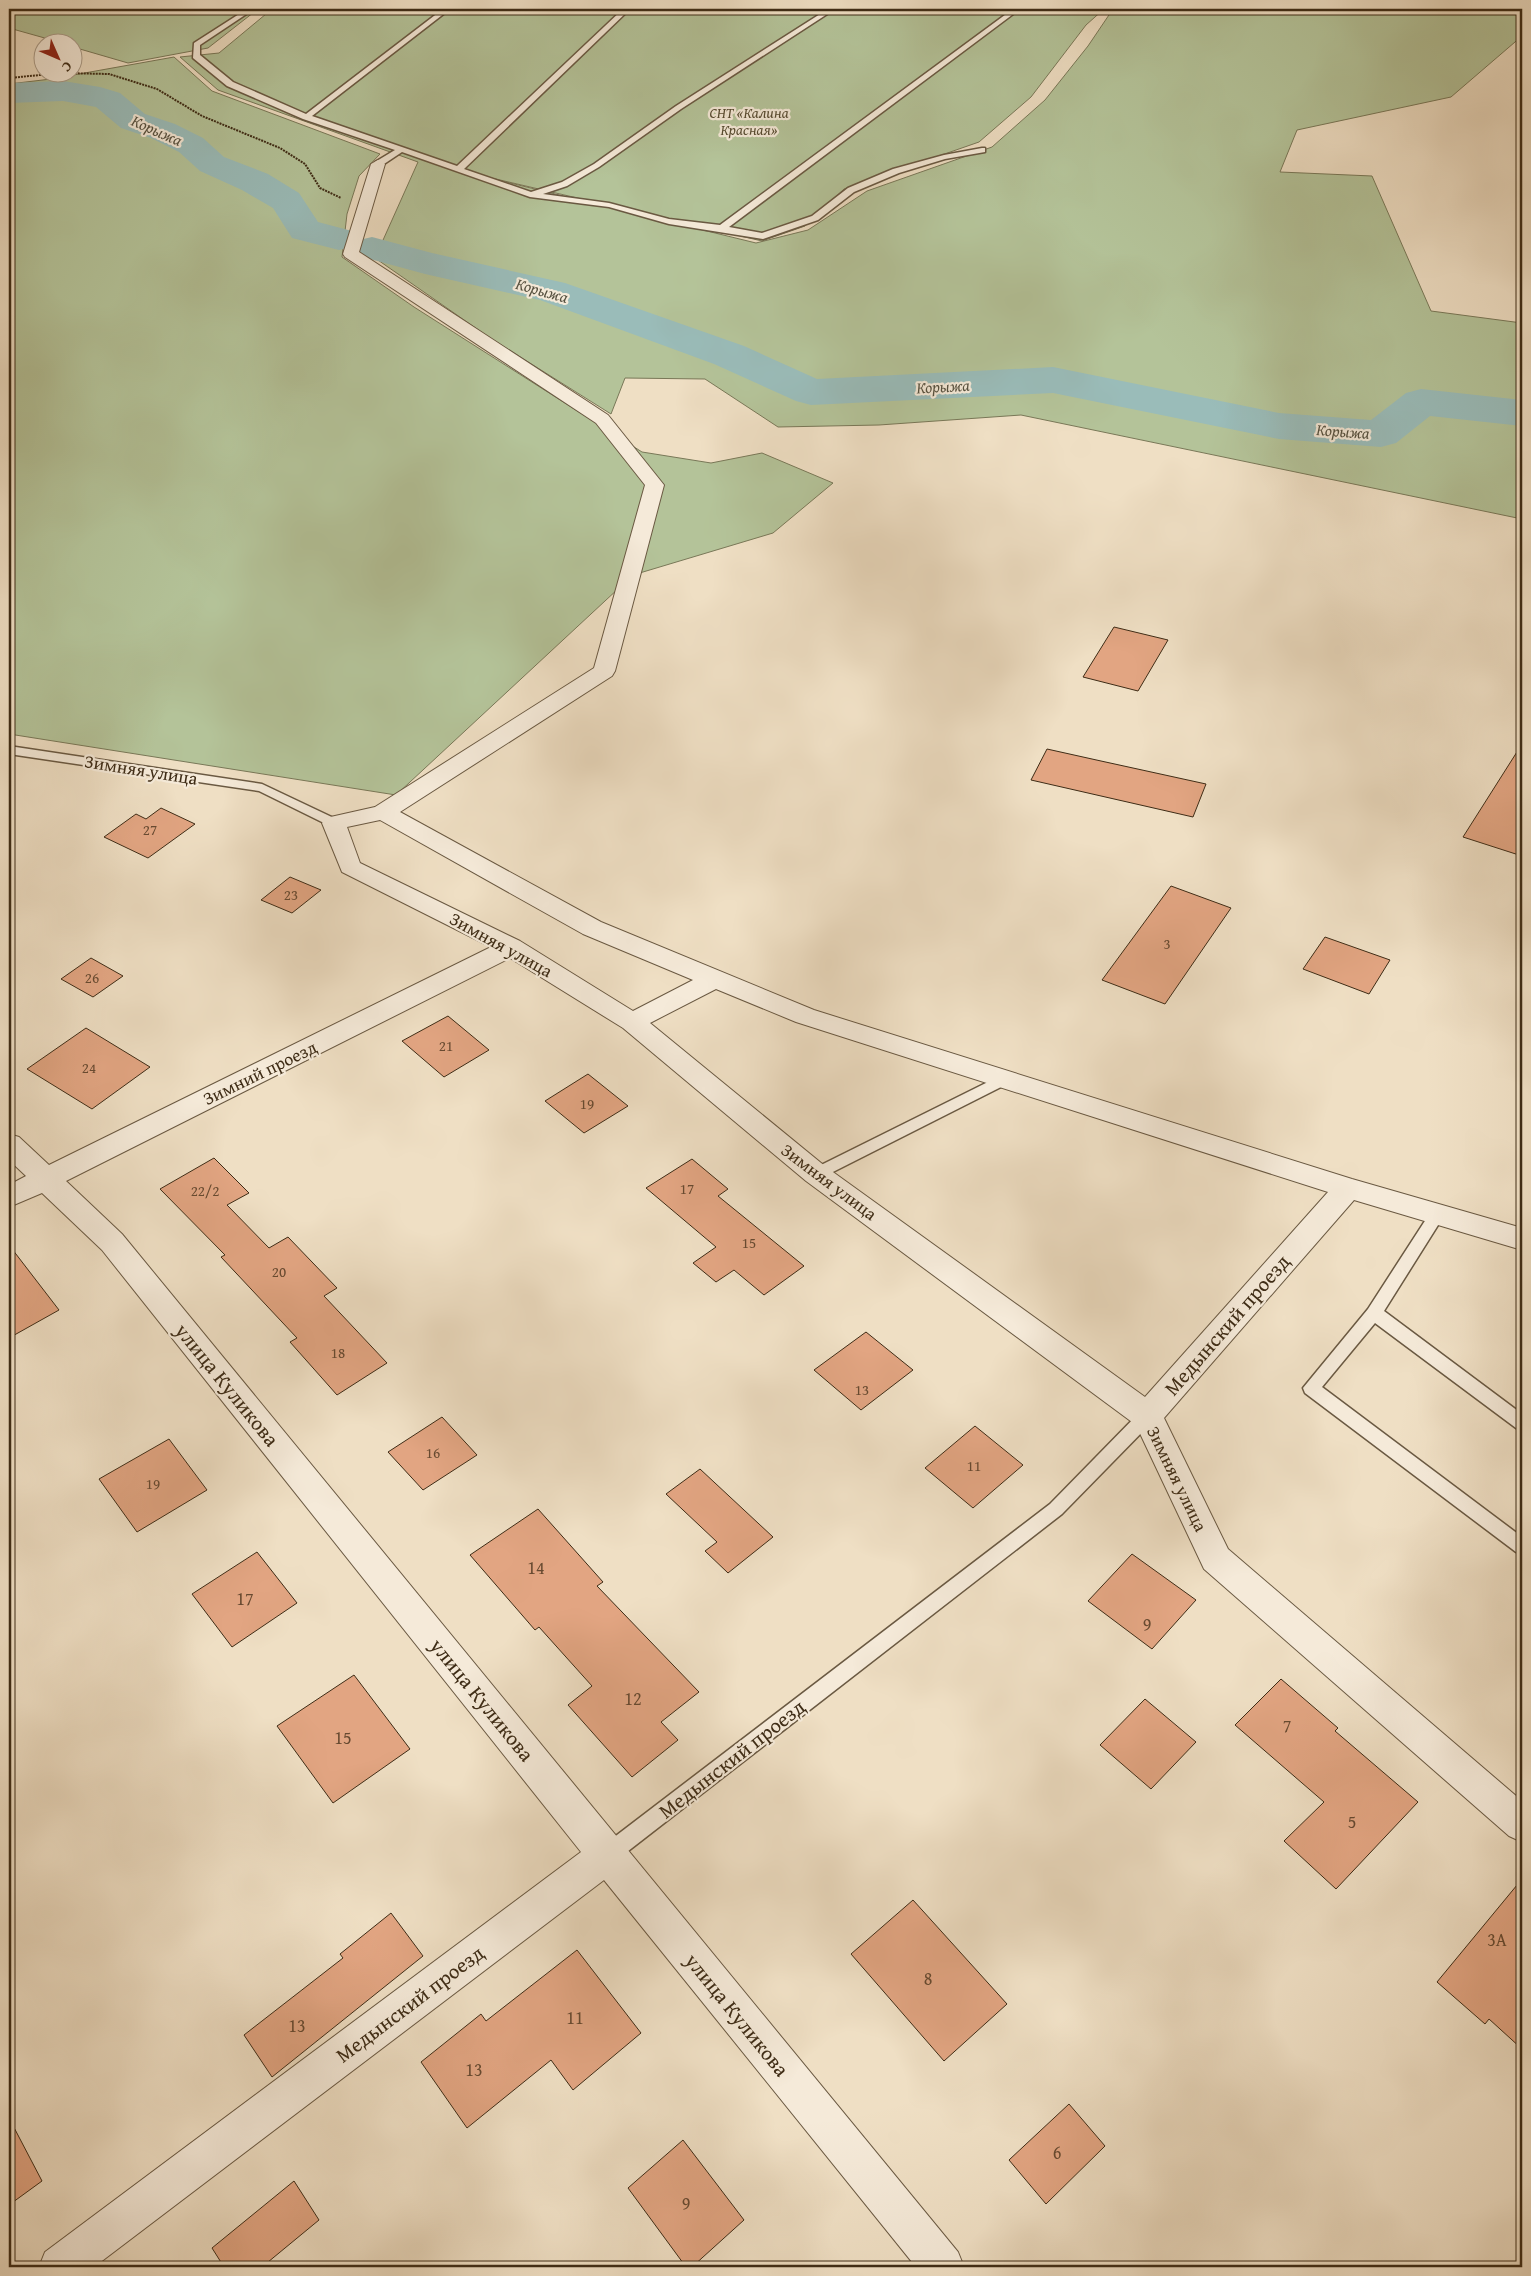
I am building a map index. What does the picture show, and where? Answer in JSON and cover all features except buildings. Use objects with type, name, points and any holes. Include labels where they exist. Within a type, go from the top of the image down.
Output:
[{"type":"street","points":[[334,823],[383,812],[604,671],[656,486],[602,418],[351,254],[378,164]]},
{"type":"street","points":[[383,812],[592,928],[805,1016],[1002,1080],[1120,1115],[1348,1188],[1522,1239]]},
{"type":"street","name":"Зимняя улица","points":[[334,823],[350,867],[511,947],[632,1022],[816,1174],[1147,1416],[1216,1559],[1522,1824]]},
{"type":"street","name":"Зимний проезд","points":[[9,1197],[511,947]]},
{"type":"street","points":[[632,1022],[715,979]]},
{"type":"street","name":"улица Куликова","points":[[9,1144],[112,1242],[607,1855],[943,2267]]},
{"type":"street","name":"Медынский проезд","points":[[1147,1416],[1348,1188]]},
{"type":"street","name":"Медынский проезд","points":[[60,2267],[607,1855]]},
{"type":"lane","points":[[251,9],[196,44],[196,56],[230,84],[306,117],[530,195],[609,205],[669,221],[763,236],[815,218],[851,190],[887,175],[944,157],[982,150]]},
{"type":"lane","points":[[306,117],[447,9]]},
{"type":"lane","points":[[459,169],[626,9]]},
{"type":"lane","points":[[530,195],[550,192],[591,168],[657,122],[832,9]]},
{"type":"lane","points":[[722,228],[1017,9]]},
{"type":"lane","points":[[378,164],[401,149]]},
{"type":"lane","name":"Зимняя улица","points":[[9,750],[262,788],[334,823]]},
{"type":"lane","points":[[816,1174],[1002,1080]]},
{"type":"lane","points":[[1437,1214],[1374,1313],[1311,1388],[1522,1547]]},
{"type":"lane","points":[[1374,1313],[1522,1423]]},
{"type":"lane","name":"Медынский проезд","points":[[607,1855],[1056,1509],[1147,1416]]},
{"type":"path","points":[[9,78],[61,73],[110,74],[157,89],[202,116],[280,148],[305,164],[320,188],[364,209]]},
{"type":"green space","points":[[9,9],[258,9],[208,48],[128,63],[82,50],[82,32],[32,32],[32,34],[9,28]]},
{"type":"green space","name":"СНТ «Калина Красная»","points":[[272,9],[1104,9],[1086,25],[1031,97],[979,142],[844,189],[805,226],[762,241],[457,170],[756,243],[808,230],[867,191],[992,147],[1045,100],[1088,46],[1113,9],[1522,9],[1522,36],[1451,97],[1297,130],[1280,172],[1372,176],[1431,311],[1522,323],[1522,519],[1021,415],[879,425],[778,427],[705,379],[625,378],[611,414],[490,338],[375,258],[418,162],[218,90],[180,57],[219,53]]},
{"type":"green space","points":[[174,57],[212,91],[380,154],[359,176],[347,214],[342,257],[414,307],[642,452],[711,463],[762,453],[833,483],[773,533],[633,575],[396,795],[9,734],[9,84],[32,81],[82,82],[82,73]]},
{"type":"waterway","name":"Корыжа","points":[[9,93],[63,91],[108,100],[133,121],[163,131],[191,145],[212,164],[255,182],[286,201],[305,230],[339,239]]},
{"type":"waterway","name":"Корыжа","points":[[372,248],[425,263],[551,291],[729,355],[811,392],[1053,380],[1279,426],[1381,434],[1421,402],[1522,413]]}]
